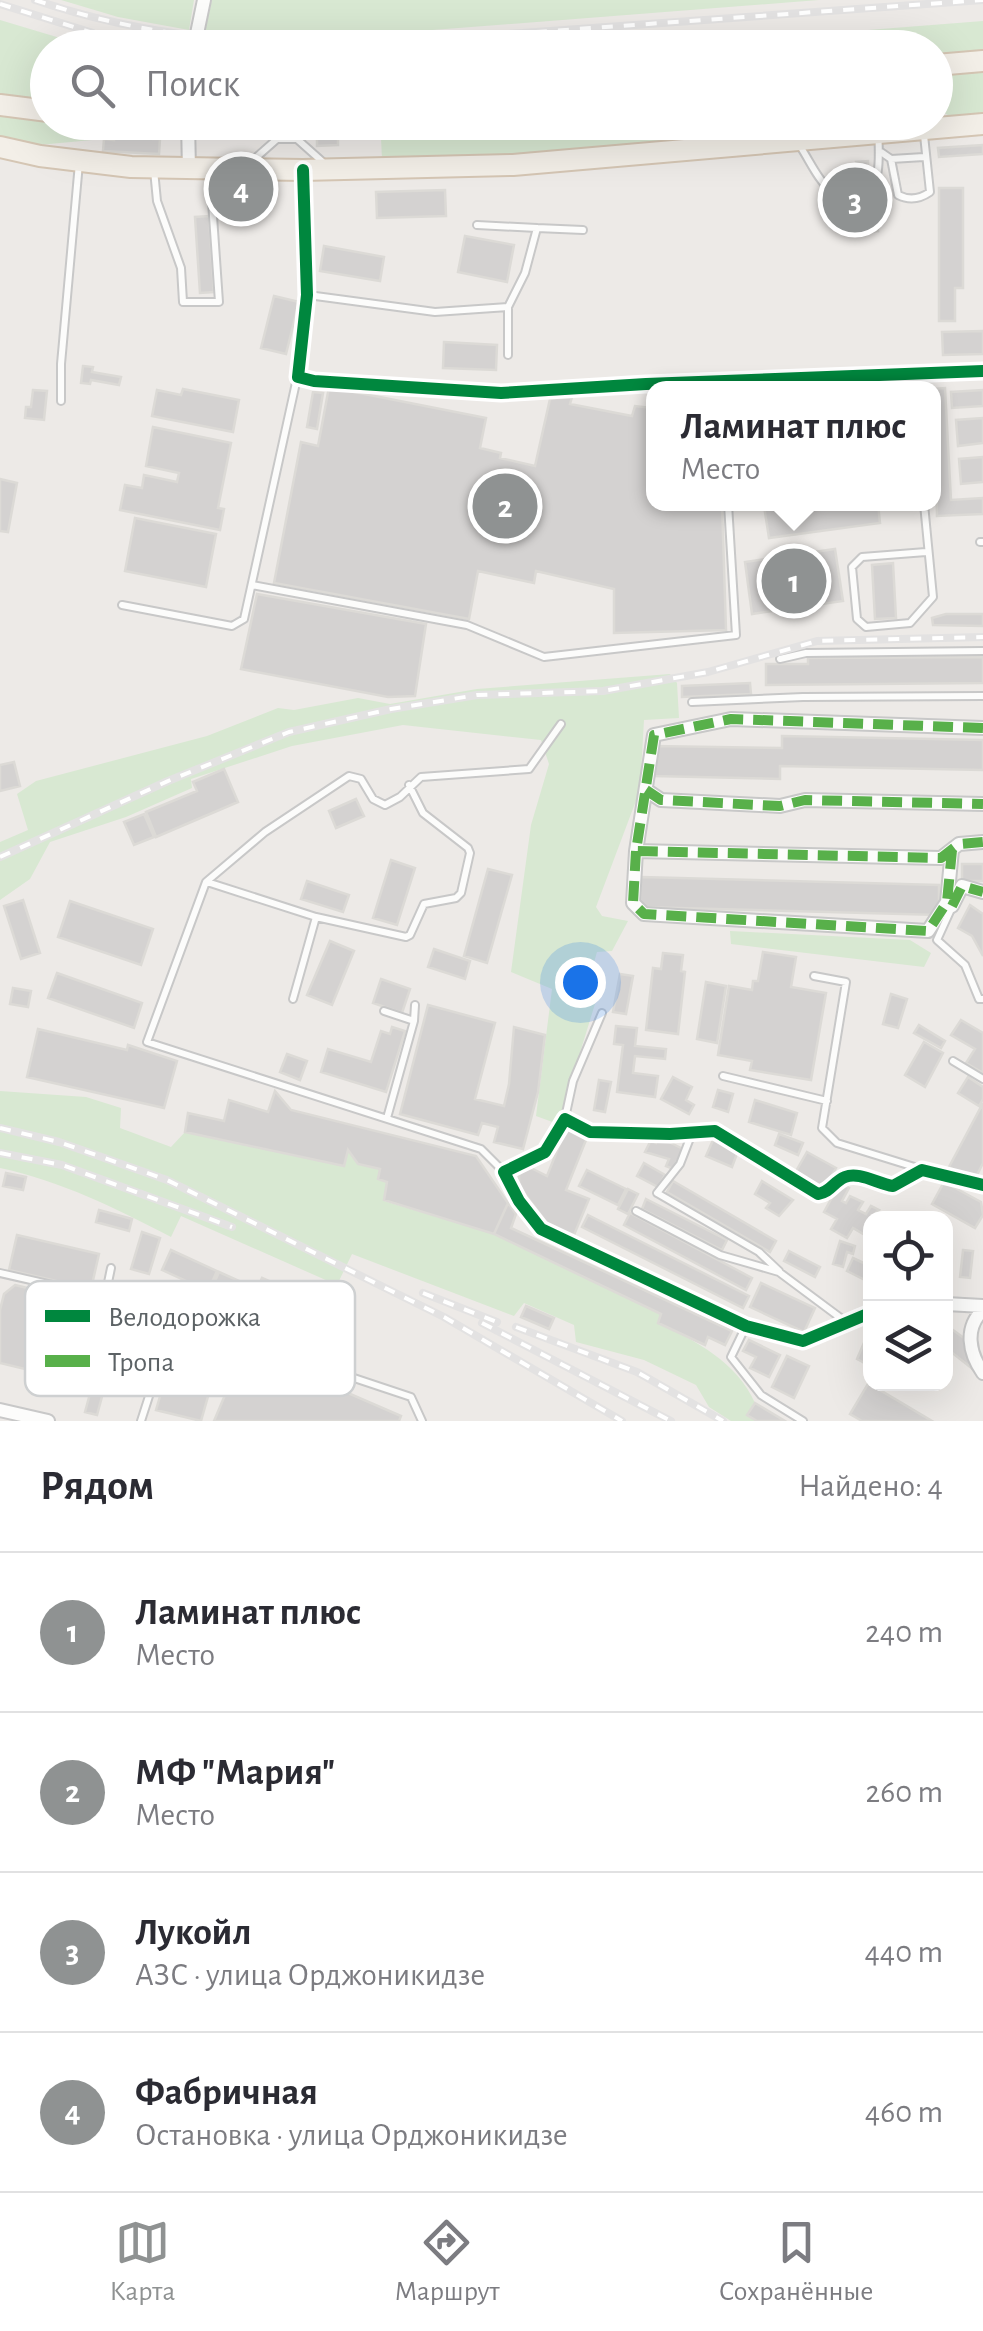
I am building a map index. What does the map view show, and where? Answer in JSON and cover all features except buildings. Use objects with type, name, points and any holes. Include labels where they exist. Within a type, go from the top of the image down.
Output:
[{"type":"main road","points":[[953,64],[983,61]]},
{"type":"main road","points":[[0,105],[30,109]]},
{"type":"main road","points":[[953,127],[983,124]]},
{"type":"main road","points":[[0,148],[79,162],[154,168],[303,170],[512,165],[796,140]]},
{"type":"street","points":[[198,30],[204,0]]},
{"type":"street","points":[[192,140],[199,170]]},
{"type":"street","points":[[303,170],[307,294],[298,377],[501,393],[646,384]]},
{"type":"street","points":[[791,381],[983,371]]},
{"type":"street","points":[[952,850],[947,902],[928,931],[644,914],[633,904],[636,850],[654,735],[730,719],[983,728]]},
{"type":"street","points":[[646,790],[662,800],[780,806],[806,800],[983,804]]},
{"type":"street","points":[[636,850],[940,858],[958,844],[983,842]]},
{"type":"street","points":[[952,906],[962,886],[983,892]]},
{"type":"street","points":[[863,1317],[803,1341],[746,1326],[541,1229],[519,1201],[504,1172],[544,1152],[565,1119],[590,1132],[716,1131],[818,1194],[828,1193],[848,1176],[893,1186],[922,1170],[983,1185]]},
{"type":"street","points":[[953,1305],[983,1308]]},
{"type":"street","points":[[983,1308],[970,1336],[983,1373]]},
{"type":"street","points":[[0,1410],[48,1421]]},
{"type":"lane","points":[[243,170],[277,140]]},
{"type":"lane","points":[[298,140],[331,169]]},
{"type":"lane","points":[[796,140],[836,198],[850,202],[865,200],[870,194],[877,140]]},
{"type":"lane","points":[[880,140],[891,159],[898,195],[906,199],[922,198],[930,192],[924,140]]},
{"type":"lane","points":[[891,159],[924,157]]},
{"type":"lane","points":[[61,401],[79,162]]},
{"type":"lane","points":[[154,168],[156,202],[181,268],[183,302],[219,302],[199,170]]},
{"type":"lane","points":[[478,225],[583,230]]},
{"type":"lane","points":[[508,355],[508,307],[525,273],[538,228]]},
{"type":"lane","points":[[307,294],[435,312],[508,307]]},
{"type":"lane","points":[[918,372],[919,381]]},
{"type":"lane","points":[[122,605],[232,626],[244,619],[298,377]]},
{"type":"lane","points":[[252,585],[467,625],[544,658],[736,636],[728,511]]},
{"type":"lane","points":[[924,511],[932,597],[910,623],[866,626],[857,619],[852,566],[862,558],[926,552]]},
{"type":"lane","points":[[780,659],[806,653],[983,651]]},
{"type":"lane","points":[[692,702],[983,696]]},
{"type":"lane","points":[[504,1172],[481,1149],[147,1042],[206,882],[265,832],[349,776],[361,779],[373,799],[385,805],[421,777],[529,769],[561,724]]},
{"type":"lane","points":[[206,882],[316,917],[406,936],[424,904],[456,898],[461,892],[470,853],[423,813],[409,785]]},
{"type":"lane","points":[[952,906],[938,940],[966,966],[979,1000],[983,999]]},
{"type":"lane","points":[[293,999],[316,917]]},
{"type":"lane","points":[[814,976],[846,982],[822,1128],[838,1142],[922,1170]]},
{"type":"lane","points":[[387,1118],[415,1005]]},
{"type":"lane","points":[[384,1011],[414,1021]]},
{"type":"lane","points":[[565,1119],[573,1082],[602,1013]]},
{"type":"lane","points":[[953,1061],[983,1079]]},
{"type":"lane","points":[[723,1076],[827,1100]]},
{"type":"lane","points":[[692,1133],[680,1164],[656,1194],[759,1252],[847,1323]]},
{"type":"lane","points":[[636,1211],[720,1255],[780,1272]]},
{"type":"lane","points":[[108,1281],[111,1268]]},
{"type":"lane","points":[[0,1273],[34,1281]]},
{"type":"lane","points":[[746,1326],[732,1357],[761,1395],[803,1421]]},
{"type":"lane","points":[[355,1378],[411,1397],[422,1421]]},
{"type":"lane","points":[[141,1421],[149,1396]]},
{"type":"green space","points":[[61,0],[194,0],[189,30],[118,17]]},
{"type":"green space","points":[[212,0],[819,0],[432,30],[205,30]]},
{"type":"green space","points":[[0,20],[33,30],[30,30],[30,100],[0,96]]},
{"type":"green space","points":[[983,21],[983,53],[953,56],[953,30],[868,30]]},
{"type":"green space","points":[[983,68],[983,116],[953,119],[953,70]]},
{"type":"green space","points":[[0,113],[30,116],[30,140],[92,140],[28,146],[0,139]]},
{"type":"green space","points":[[381,140],[692,140],[505,156],[382,159]]},
{"type":"green space","points":[[670,674],[677,683],[679,718],[644,720],[640,790],[596,907],[602,916],[628,921],[612,951],[597,952],[591,973],[603,978],[558,1124],[536,1116],[552,989],[511,972],[531,825],[549,764],[541,740],[403,725],[292,746],[191,779],[192,788],[126,817],[50,842],[30,879],[0,900],[0,842],[28,830],[17,794],[36,781],[207,736],[278,708],[294,710],[358,698],[390,704],[477,689]]},
{"type":"green space","points":[[730,931],[910,940],[931,953],[924,967],[731,944]]},
{"type":"green space","points":[[0,1091],[86,1097],[121,1108],[120,1128],[171,1147],[185,1132],[343,1166],[348,1150],[359,1164],[380,1169],[378,1179],[387,1182],[384,1201],[494,1234],[661,1314],[658,1323],[701,1345],[738,1376],[755,1403],[748,1415],[757,1421],[731,1421],[709,1407],[696,1385],[644,1360],[576,1342],[574,1325],[524,1303],[514,1316],[352,1254],[339,1281],[328,1281],[181,1216],[171,1237],[66,1188],[0,1168]]},
{"type":"railway","points":[[35,0],[153,30]]},
{"type":"railway","points":[[564,30],[983,0]]},
{"type":"railway","points":[[0,4],[83,30]]},
{"type":"railway","points":[[0,857],[168,781],[289,732],[391,709],[477,695],[603,691],[708,672],[817,641],[983,637]]},
{"type":"railway","points":[[0,1128],[59,1142],[167,1180],[444,1317],[622,1421]]},
{"type":"railway","points":[[0,1153],[62,1165],[232,1227]]},
{"type":"railway","points":[[423,1293],[497,1322]]},
{"type":"railway","points":[[482,1323],[671,1421]]},
{"type":"railway","points":[[516,1327],[637,1372],[723,1421]]},
{"type":"marked path","points":[[983,728],[731,719],[654,735],[636,851],[941,858],[959,844],[983,842]]},
{"type":"marked path","points":[[646,790],[661,800],[780,806],[805,800],[983,804]]},
{"type":"marked path","points":[[636,851],[633,903],[644,914],[928,931],[947,902],[952,850]]},
{"type":"marked path","points":[[952,906],[962,886],[983,892]]},
{"type":"cycle path","points":[[303,170],[307,295],[298,377],[501,393],[646,384]]},
{"type":"cycle path","points":[[724,381],[983,371]]},
{"type":"cycle path","points":[[863,1316],[803,1341],[746,1326],[541,1229],[519,1201],[504,1172],[545,1152],[565,1119],[590,1132],[715,1131],[818,1194],[850,1176],[893,1186],[922,1170],[983,1185]]},
{"type":"place","name":"Фабричная","points":[[241,189]]},
{"type":"place","name":"Лукойл","points":[[855,200]]},
{"type":"place","name":"МФ \"Мария\"","points":[[505,506]]},
{"type":"place","name":"Ламинат плюс","points":[[794,581]]}]
